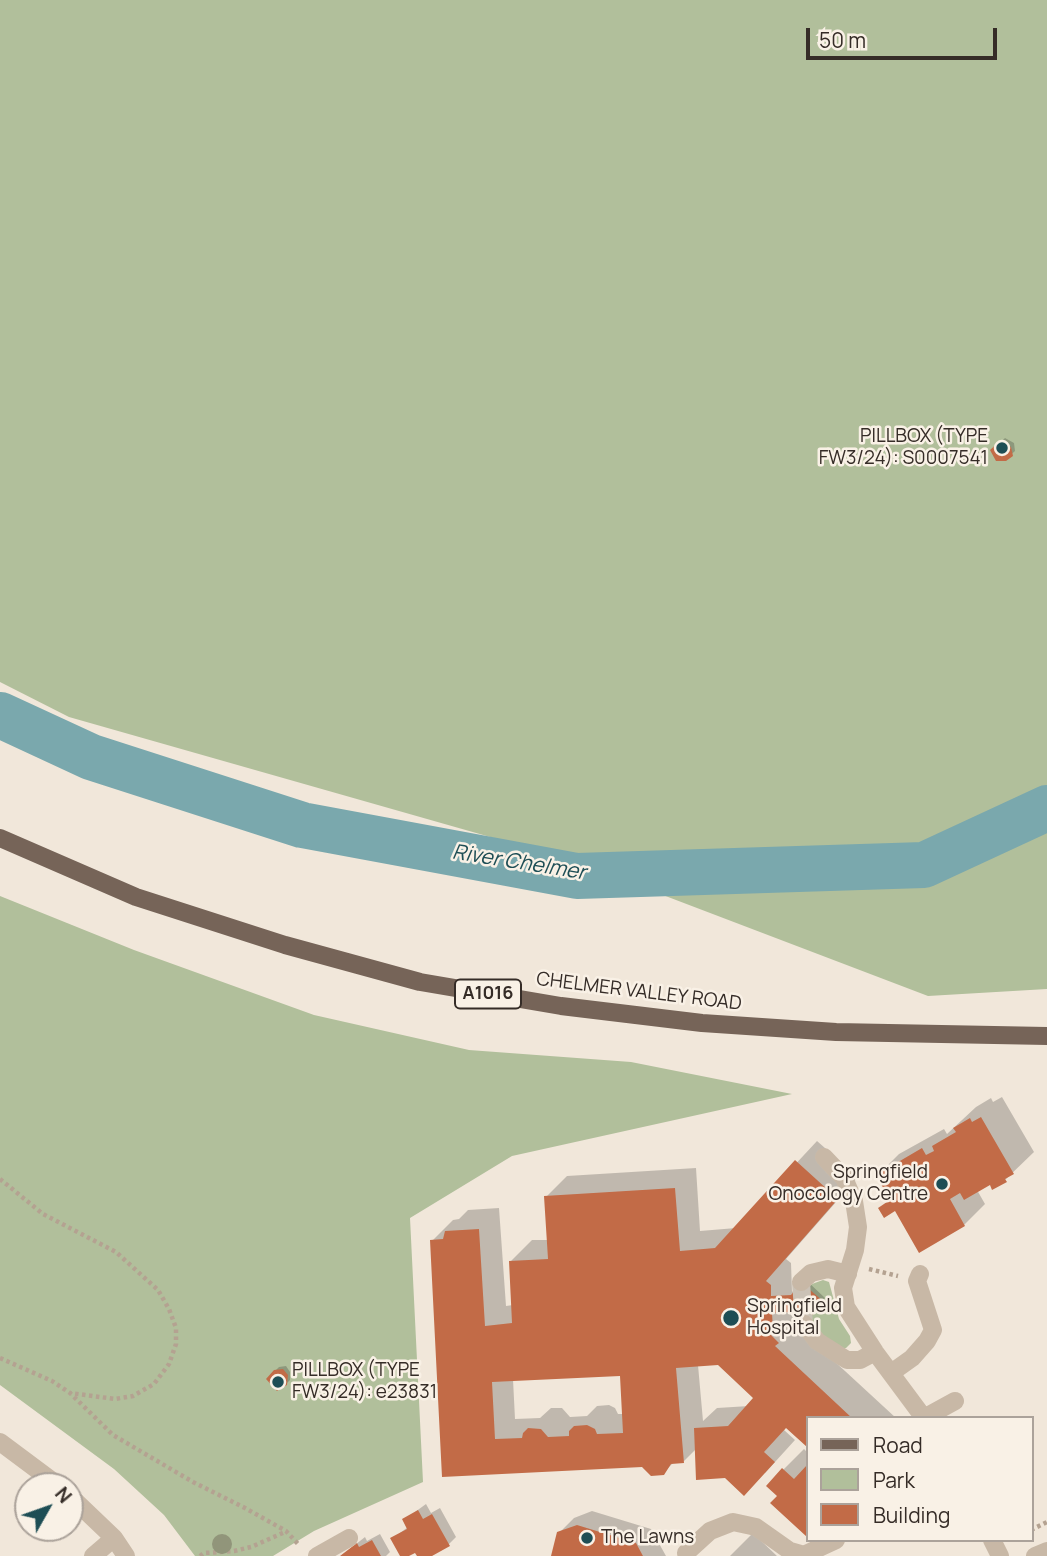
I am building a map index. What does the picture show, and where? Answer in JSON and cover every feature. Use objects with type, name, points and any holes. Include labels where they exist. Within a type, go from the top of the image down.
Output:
[{"type":"main road","name":"CHELMER VALLEY ROAD","points":[[0,838],[136,897],[285,945],[420,982],[561,1006],[702,1023],[836,1032],[1047,1036]]},
{"type":"street","points":[[824,1157],[844,1178],[854,1201],[858,1227],[855,1250],[843,1288],[846,1307],[875,1352],[923,1416]]},
{"type":"street","points":[[801,1282],[811,1273],[828,1269],[848,1273]]},
{"type":"street","points":[[891,1373],[912,1358],[940,1326],[919,1293],[917,1281],[920,1274]]},
{"type":"street","points":[[804,1324],[817,1341],[847,1360],[860,1360],[875,1352]]},
{"type":"street","points":[[928,1416],[955,1401]]},
{"type":"street","points":[[0,1441],[41,1472]]},
{"type":"street","points":[[84,1509],[114,1538],[127,1556]]},
{"type":"street","points":[[686,1553],[710,1531],[733,1522],[756,1527],[790,1551],[804,1555],[832,1542]]},
{"type":"street","points":[[93,1556],[114,1538]]},
{"type":"street","points":[[317,1556],[349,1538]]},
{"type":"street","points":[[1035,1556],[1047,1551]]},
{"type":"path","points":[[0,1179],[43,1214],[116,1252],[158,1290],[176,1328],[176,1344],[169,1364],[154,1384],[133,1396],[115,1399],[70,1393]]},
{"type":"path","points":[[0,1357],[52,1381],[70,1393],[113,1435],[193,1482],[286,1531],[301,1547]]},
{"type":"path","points":[[200,1556],[204,1553],[251,1547],[286,1531]]},
{"type":"green space","points":[[0,0],[1047,0],[1047,989],[928,996],[571,860],[69,717],[0,682]]},
{"type":"green space","points":[[0,896],[134,950],[314,1015],[469,1050],[631,1062],[792,1094],[512,1156],[410,1218],[423,1482],[314,1531],[273,1556],[195,1556],[164,1515],[114,1469],[0,1385]]},
{"type":"green space","points":[[823,1280],[829,1282],[839,1319],[850,1336],[851,1343],[846,1348],[841,1348],[823,1335],[810,1317],[808,1288]]},
{"type":"building","name":"PILLBOX (TYPE FW3/24): S0007541","points":[[1001,440],[1011,447],[1013,456],[1006,461],[996,461],[990,450]]},
{"type":"building","name":"Springfield Onocology Centre","points":[[981,1117],[1014,1174],[1005,1179],[1007,1182],[992,1190],[990,1185],[964,1200],[960,1193],[950,1199],[965,1226],[919,1253],[895,1211],[884,1218],[878,1208],[890,1200],[876,1175],[922,1148],[926,1155],[934,1151],[932,1146],[956,1132],[953,1128],[970,1118],[972,1122]]},
{"type":"building","name":"Springfield Hospital","points":[[795,1160],[838,1199],[766,1281],[771,1285],[771,1296],[791,1295],[801,1282],[824,1302],[804,1324],[791,1312],[772,1313],[773,1329],[769,1333],[779,1343],[775,1346],[850,1416],[806,1416],[806,1446],[786,1428],[764,1452],[775,1462],[744,1496],[725,1478],[696,1480],[694,1428],[728,1426],[753,1398],[718,1365],[676,1368],[684,1463],[671,1464],[664,1475],[651,1476],[642,1467],[442,1477],[430,1240],[443,1239],[445,1231],[479,1229],[485,1326],[512,1323],[509,1261],[548,1259],[544,1196],[675,1188],[680,1251],[715,1248]],"holes":[[[620,1376],[623,1433],[597,1434],[595,1429],[587,1425],[574,1426],[569,1431],[569,1436],[548,1437],[541,1429],[528,1428],[522,1438],[495,1439],[492,1382]]]},
{"type":"building","name":"PILLBOX (TYPE FW3/24): e23831","points":[[283,1369],[288,1375],[287,1385],[277,1391],[266,1379],[274,1370]]},
{"type":"building","points":[[806,1466],[806,1536],[770,1503],[777,1496],[766,1486],[782,1468],[794,1479]]},
{"type":"building","points":[[418,1510],[423,1519],[432,1514],[450,1546],[432,1556],[417,1556],[415,1553],[400,1556],[390,1538],[407,1529],[402,1519]]},
{"type":"building","name":"The Lawns","points":[[577,1525],[636,1543],[643,1556],[551,1556],[557,1532]]},
{"type":"building","points":[[372,1540],[381,1556],[340,1556],[357,1543],[359,1547]]},
{"type":"waterway","name":"River Chelmer","points":[[0,715],[91,757],[302,825],[577,876],[924,865],[1047,808]]},
{"type":"tunnel","points":[[801,1282],[804,1324]]},
{"type":"place","name":"PILLBOX (TYPE FW3/24): S0007541","points":[[1002,448]]},
{"type":"place","name":"Springfield Onocology Centre","points":[[942,1184]]},
{"type":"place","name":"Springfield Hospital","points":[[731,1318]]},
{"type":"place","name":"PILLBOX (TYPE FW3/24): e23831","points":[[278,1382]]},
{"type":"place","name":"The Lawns","points":[[587,1538]]}]
